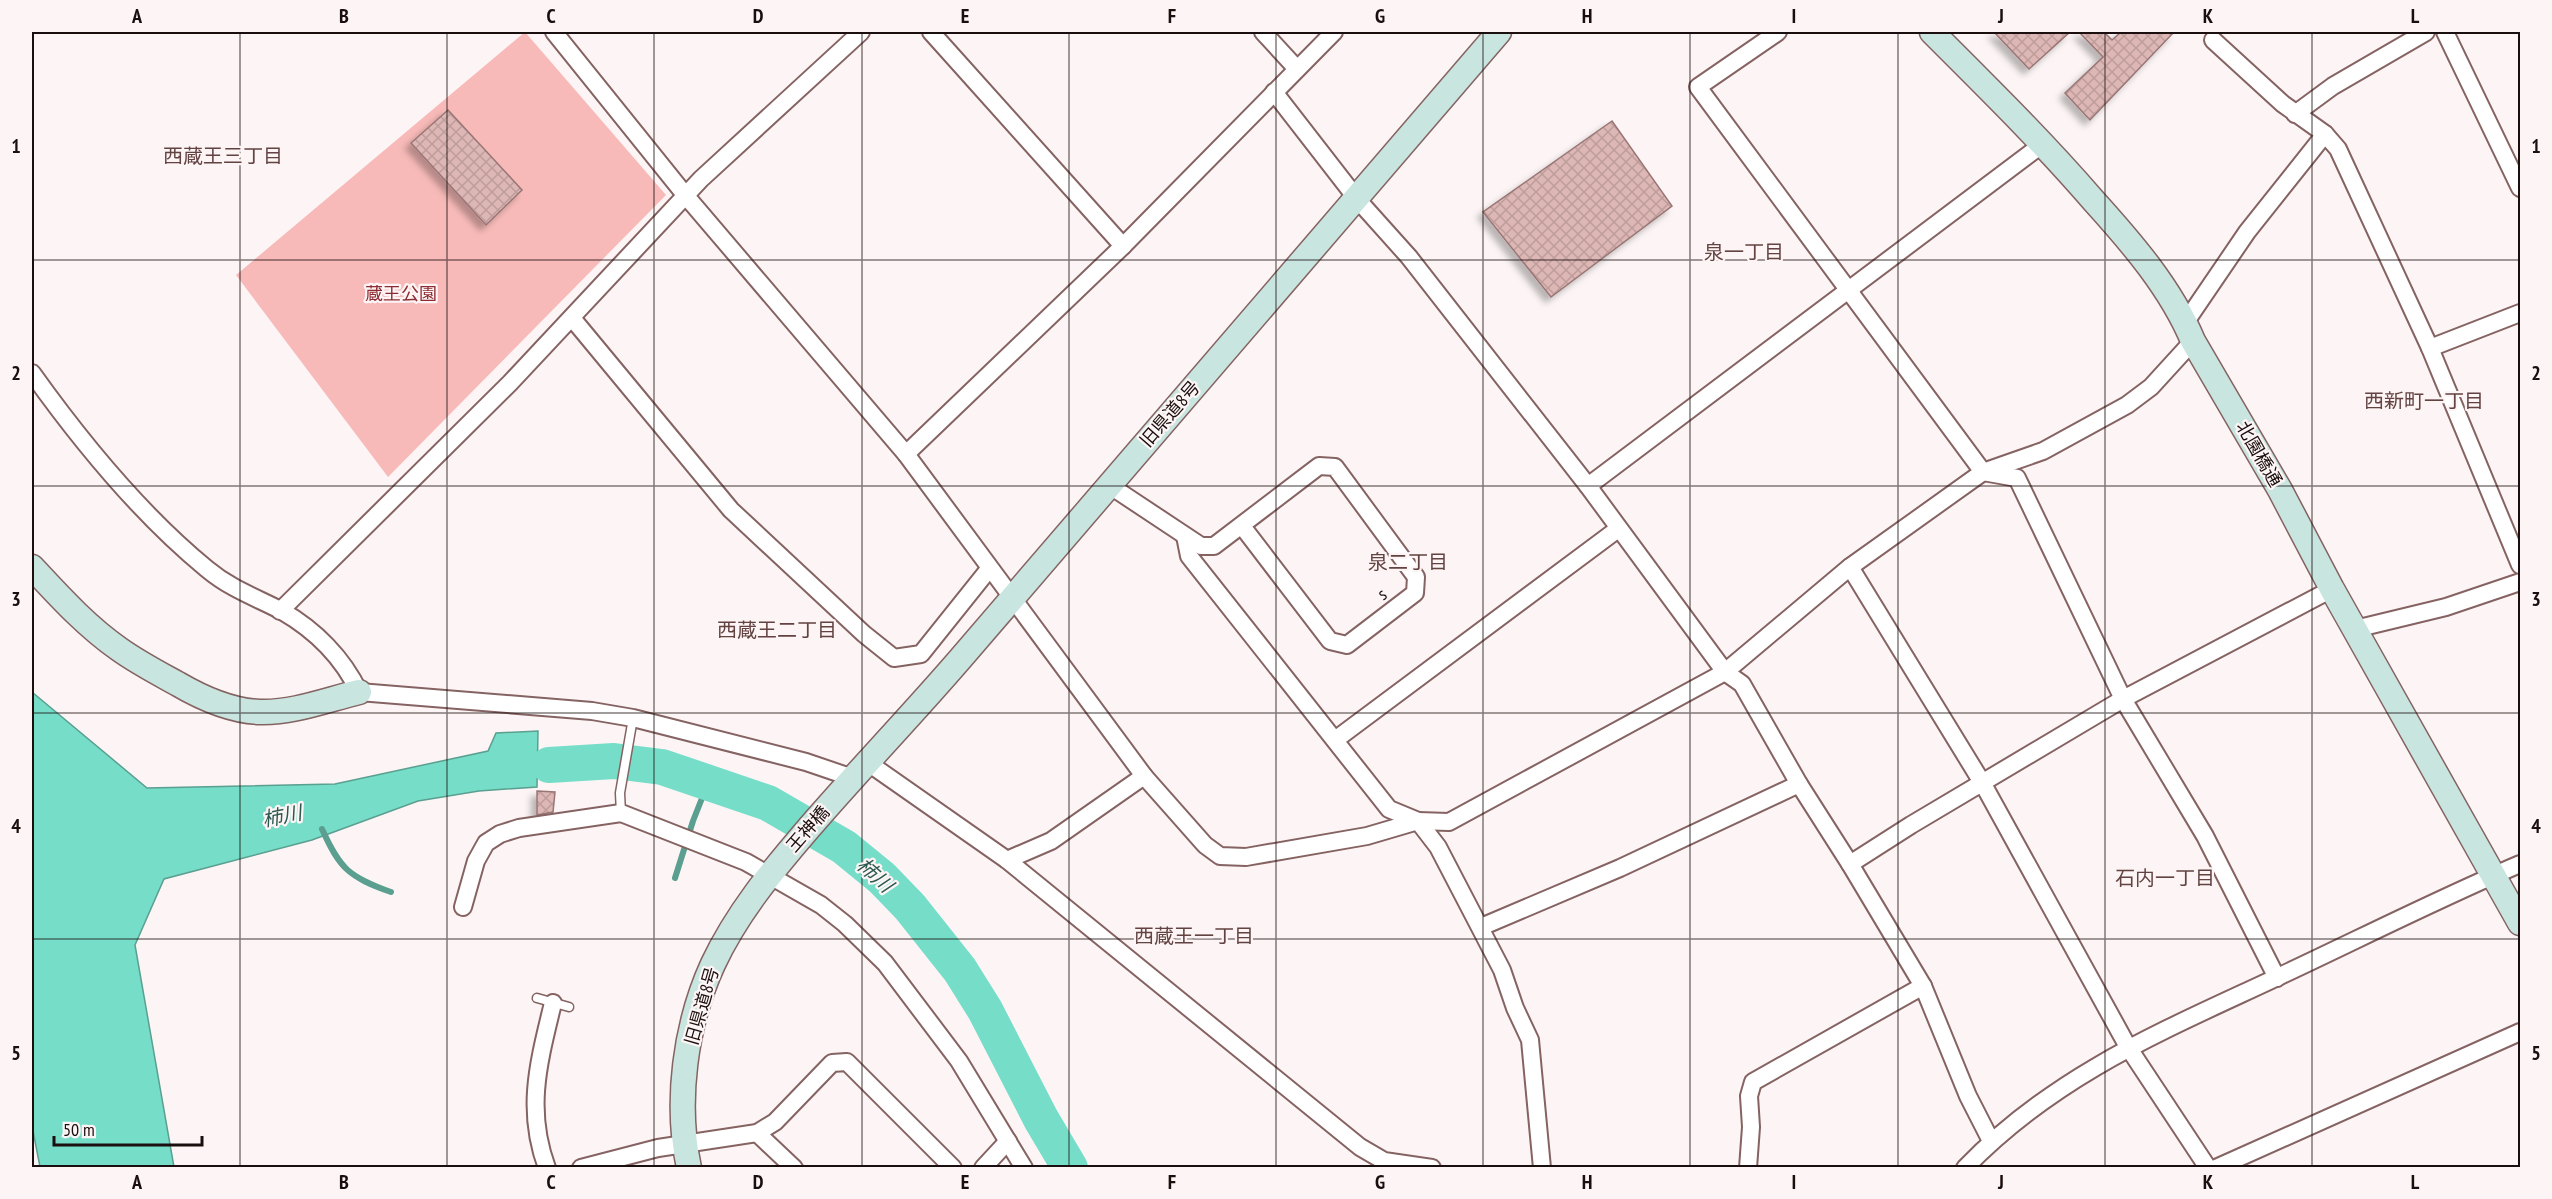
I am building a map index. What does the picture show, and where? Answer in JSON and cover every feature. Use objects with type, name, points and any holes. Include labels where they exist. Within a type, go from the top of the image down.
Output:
[{"type":"street","points":[[554,32],[686,196],[906,454],[1144,776],[1197,838],[1220,856],[1246,857],[1367,836],[1418,821],[1449,822],[1725,672],[1850,567],[1983,472],[2043,452],[2127,405],[2151,387],[2189,332],[2247,232],[2325,134]]},
{"type":"street","points":[[280,610],[441,453],[572,318],[701,179],[861,32]]},
{"type":"street","points":[[931,32],[1123,246]]},
{"type":"street","points":[[1263,32],[1297,69]]},
{"type":"street","points":[[906,454],[1123,246],[1334,32]]},
{"type":"street","name":"旧県道8号","points":[[853,778],[1013,599],[1499,32]]},
{"type":"street","points":[[1778,32],[1698,87],[1983,472],[2018,478],[2123,699],[2205,836],[2277,978]]},
{"type":"street","name":"北園橋通","points":[[1932,32],[2044,143],[2134,245],[2189,332],[2280,490],[2332,589],[2520,922]]},
{"type":"street","points":[[2295,114],[2333,86],[2426,32]]},
{"type":"street","points":[[2445,32],[2520,188]]},
{"type":"street","points":[[2213,40],[2295,114],[2325,134],[2338,149],[2430,348],[2520,565]]},
{"type":"street","points":[[1274,92],[1356,199],[1409,258],[1588,486],[1725,672],[1742,684],[1799,784],[1923,986],[1968,1096],[1991,1141]]},
{"type":"street","points":[[1588,486],[2044,143]]},
{"type":"street","points":[[2430,348],[2520,313]]},
{"type":"street","points":[[572,318],[731,510],[864,634],[894,658],[921,654],[989,569]]},
{"type":"street","points":[[32,373],[130,496],[207,569],[232,587],[280,610],[318,637],[344,664],[358,692]]},
{"type":"street","name":"s","points":[[1109,485],[1201,546],[1214,546],[1319,466],[1335,467],[1416,577],[1415,593],[1347,645],[1330,641],[1242,526]]},
{"type":"street","points":[[1335,740],[1618,529]]},
{"type":"street","points":[[1185,536],[1189,556],[1389,809],[1418,821],[1438,847],[1502,970],[1515,1008],[1530,1040],[1542,1167]]},
{"type":"street","points":[[32,567],[68,606],[117,648],[176,683],[212,701],[242,710],[260,712],[306,706],[358,692],[592,711],[632,725],[806,762],[853,778],[1007,860],[1360,1147],[1384,1161],[1432,1167]]},
{"type":"street","points":[[1850,567],[1983,784],[2128,1047],[2208,1167]]},
{"type":"street","points":[[2355,629],[2446,607],[2520,582]]},
{"type":"street","points":[[1850,864],[1911,825],[2123,699],[2332,589]]},
{"type":"street","points":[[1007,860],[1051,841],[1144,776]]},
{"type":"street","name":"王神橋","points":[[774,869],[853,778]]},
{"type":"street","points":[[1481,927],[1620,868],[1799,784]]},
{"type":"street","points":[[463,907],[476,861],[486,843],[500,834],[519,828],[621,813],[774,869],[846,924],[885,963],[959,1061],[1024,1167]]},
{"type":"street","points":[[1965,1167],[1991,1141],[2039,1103],[2128,1047],[2520,864]]},
{"type":"street","name":"旧県道8号","points":[[689,1167],[684,1144],[683,1096],[692,1030],[704,986],[713,963],[746,906],[774,869]]},
{"type":"street","points":[[1748,1167],[1751,1127],[1749,1096],[1753,1082],[1923,986]]},
{"type":"street","points":[[547,1167],[536,1131],[536,1078],[553,1003]]},
{"type":"street","points":[[2216,1167],[2520,1032]]},
{"type":"street","points":[[580,1167],[684,1144],[757,1132],[775,1122],[832,1063],[847,1062],[953,1167]]},
{"type":"street","points":[[757,1132],[794,1167]]},
{"type":"street","points":[[983,1167],[1008,1142]]},
{"type":"lane","points":[[621,813],[620,793],[632,725]]},
{"type":"green space","name":"蔵王公園","points":[[525,32],[666,195],[388,477],[236,275]]},
{"type":"water","points":[[32,692],[147,788],[335,784],[488,751],[496,733],[538,731],[537,787],[479,791],[418,801],[312,840],[164,879],[135,945],[174,1167],[40,1167],[32,1126]]},
{"type":"building","points":[[1994,32],[2070,32],[2029,69]]},
{"type":"building","points":[[2079,32],[2104,32],[2112,40],[2121,32],[2174,32],[2090,120],[2065,93],[2103,57]]},
{"type":"building","points":[[448,110],[522,190],[486,225],[411,143]]},
{"type":"building","points":[[1612,121],[1672,206],[1551,297],[1483,212]]},
{"type":"building","points":[[537,791],[555,792],[553,812],[537,815]]},
{"type":"waterway","name":"柿川","points":[[549,765],[614,761],[662,767],[768,803],[844,847],[882,878],[910,907],[960,970],[985,1010],[1041,1119],[1070,1168]]},
{"type":"waterway","points":[[675,878],[708,783]]},
{"type":"waterway","points":[[322,829],[334,854],[348,870],[355,876],[391,892]]},
{"type":"district","name":"西蔵王三丁目","points":[[223,156]]},
{"type":"district","name":"泉一丁目","points":[[1744,252]]},
{"type":"district","name":"西新町一丁目","points":[[2424,401]]},
{"type":"district","name":"泉二丁目","points":[[1408,562]]},
{"type":"district","name":"西蔵王二丁目","points":[[777,630]]},
{"type":"district","name":"石内一丁目","points":[[2165,878]]},
{"type":"district","name":"西蔵王一丁目","points":[[1194,936]]}]
